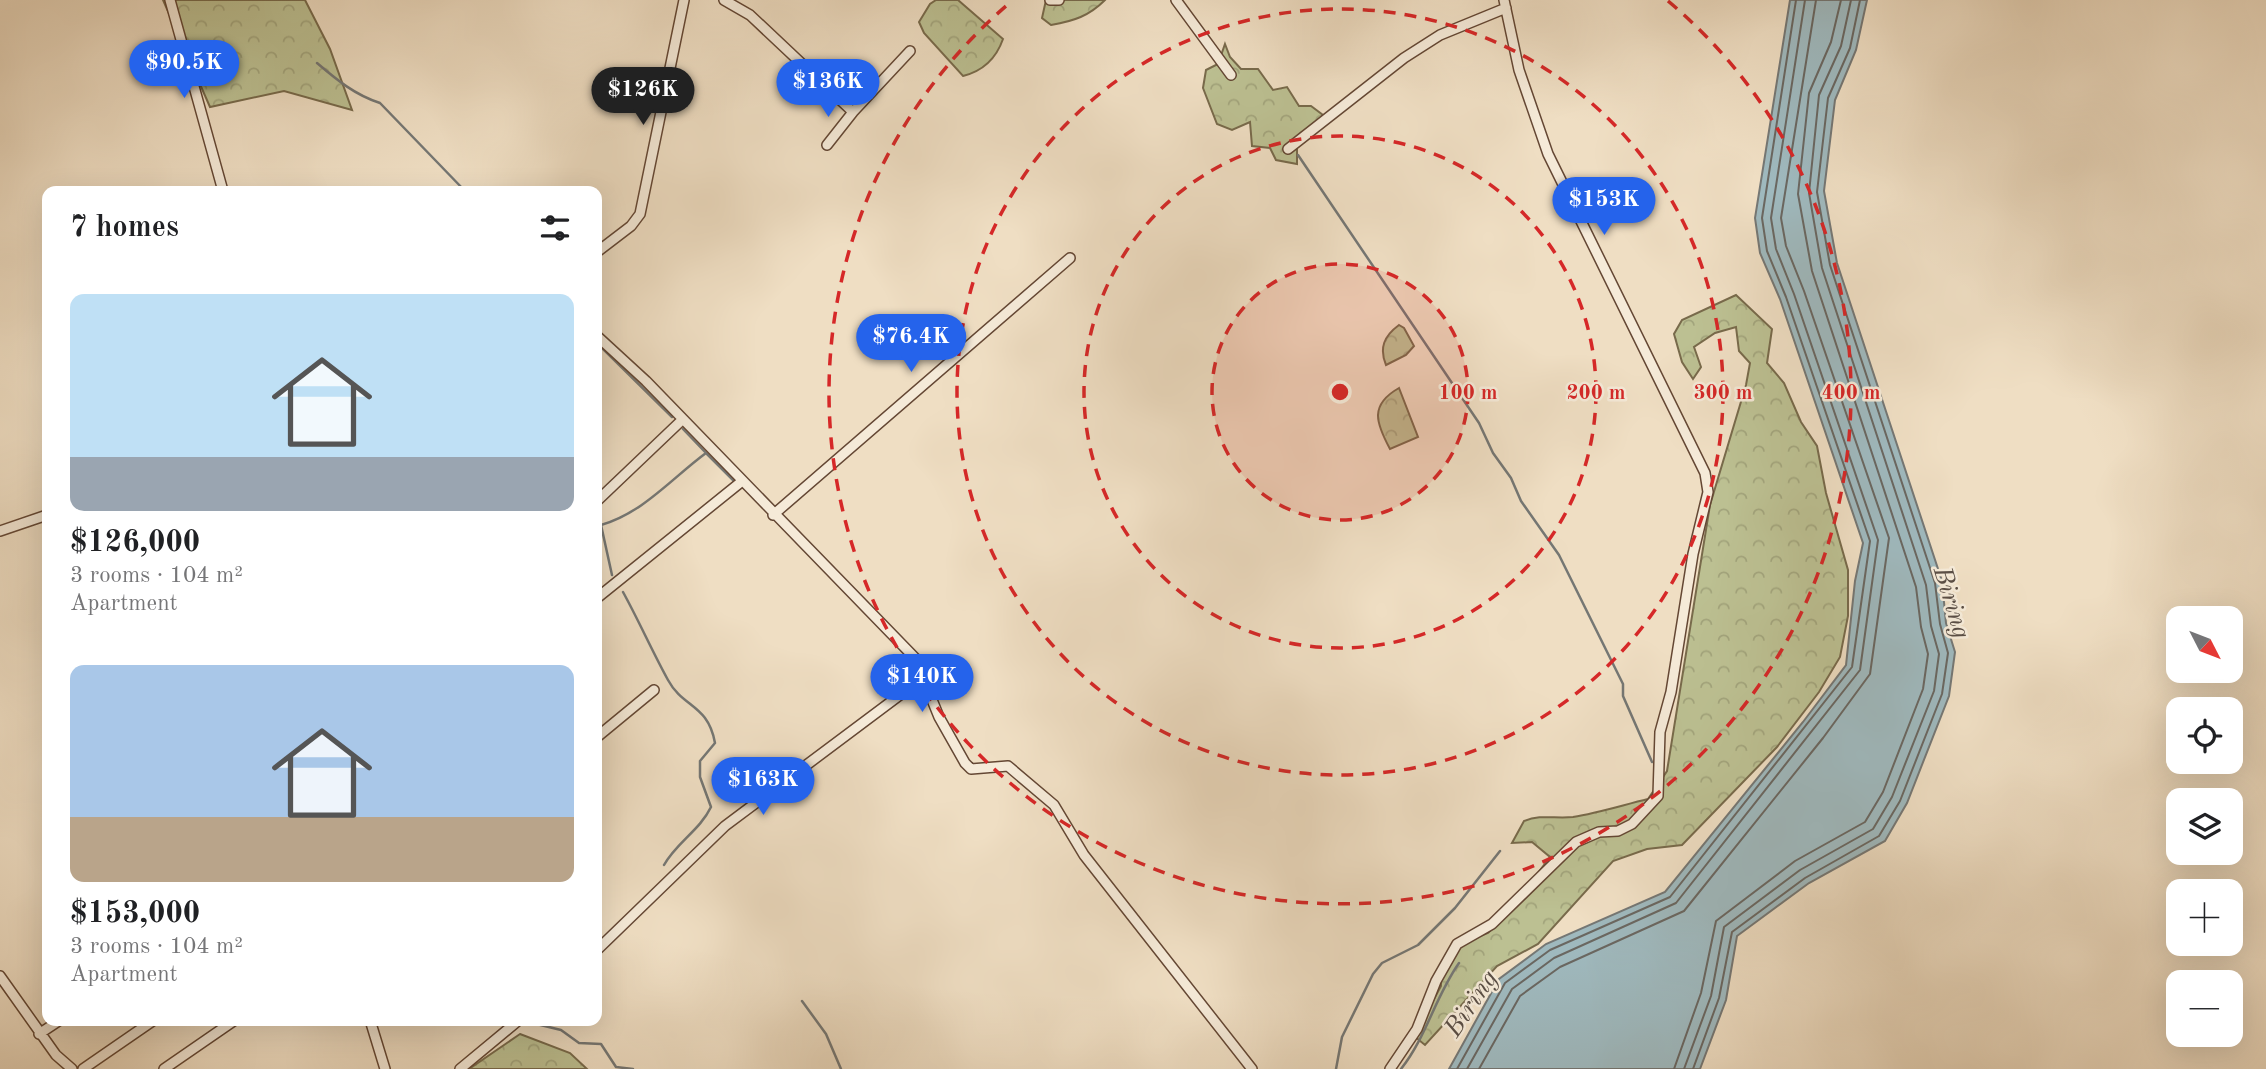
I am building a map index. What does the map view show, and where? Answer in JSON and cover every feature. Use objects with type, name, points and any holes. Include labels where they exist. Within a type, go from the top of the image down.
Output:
[{"type":"street","points":[[170,0],[222,186]]},
{"type":"street","points":[[602,248],[631,226],[640,214],[684,0]]},
{"type":"street","points":[[724,0],[750,15],[853,113]]},
{"type":"street","points":[[1050,0],[1059,0]]},
{"type":"street","points":[[1176,0],[1231,75]]},
{"type":"street","points":[[1288,149],[1404,58],[1440,35],[1505,4],[1520,70],[1548,154],[1705,473],[1708,492],[1693,554],[1671,692],[1660,732],[1658,796],[1632,824],[1618,831],[1599,832],[1576,842],[1493,924],[1457,944],[1449,953],[1436,981],[1418,1029],[1390,1069]]},
{"type":"street","points":[[827,145],[910,51]]},
{"type":"street","points":[[773,515],[1070,258]]},
{"type":"street","points":[[602,341],[646,381],[773,515],[915,658],[939,717],[965,764],[979,769],[1008,766],[1054,805],[1084,855],[1252,1069]]},
{"type":"street","points":[[602,497],[682,420]]},
{"type":"street","points":[[602,594],[741,482]]},
{"type":"street","points":[[0,531],[42,517]]},
{"type":"street","points":[[602,945],[725,826],[924,677]]},
{"type":"street","points":[[602,733],[654,690]]},
{"type":"street","points":[[0,976],[39,1034],[72,1069]]},
{"type":"street","points":[[39,1034],[51,1026]]},
{"type":"street","points":[[83,1069],[145,1026]]},
{"type":"street","points":[[164,1069],[226,1026]]},
{"type":"street","points":[[372,1026],[386,1069]]},
{"type":"street","points":[[460,1069],[514,1026]]},
{"type":"green space","points":[[163,0],[305,0],[330,49],[352,110],[284,91],[210,107]]},
{"type":"green space","points":[[936,0],[958,0],[1003,39],[993,58],[977,71],[963,76],[924,33],[919,22],[930,4]]},
{"type":"green space","points":[[1046,0],[1105,0],[1081,17],[1051,25],[1042,18]]},
{"type":"green space","points":[[1225,44],[1230,57],[1241,69],[1258,69],[1273,90],[1287,87],[1299,106],[1311,106],[1323,115],[1311,136],[1297,147],[1297,164],[1276,160],[1270,148],[1252,146],[1250,122],[1232,130],[1217,124],[1203,88],[1206,70],[1218,64]]},
{"type":"green space","points":[[1736,295],[1772,329],[1767,363],[1784,383],[1801,422],[1817,446],[1826,493],[1848,570],[1848,616],[1840,657],[1819,692],[1777,747],[1682,845],[1647,849],[1613,861],[1538,944],[1497,966],[1425,1045],[1414,1036],[1441,986],[1441,964],[1463,943],[1488,933],[1503,919],[1550,857],[1532,842],[1512,843],[1524,821],[1542,817],[1573,817],[1648,799],[1667,771],[1710,505],[1746,385],[1750,363],[1739,351],[1736,327],[1715,333],[1694,347],[1701,367],[1693,379],[1682,362],[1674,334],[1682,320]]},
{"type":"green space","points":[[1399,325],[1404,328],[1414,346],[1406,355],[1386,365],[1384,343]]},
{"type":"green space","points":[[1399,388],[1418,437],[1390,449],[1381,431],[1379,408],[1389,394]]},
{"type":"green space","points":[[520,1034],[570,1053],[587,1069],[469,1069]]},
{"type":"water","points":[[1790,0],[1867,0],[1856,50],[1835,100],[1824,191],[1837,263],[1942,581],[1946,623],[1955,652],[1949,696],[1907,803],[1885,841],[1809,883],[1737,936],[1726,1000],[1700,1069],[1449,1069],[1499,979],[1546,944],[1665,892],[1846,665],[1855,581],[1863,543],[1780,299],[1760,253],[1755,218]]},
{"type":"waterway","points":[[317,63],[354,91],[380,103],[460,186]]},
{"type":"waterway","points":[[1298,155],[1479,423],[1521,501],[1559,555],[1623,684],[1623,696],[1652,762]]},
{"type":"waterway","points":[[602,348],[672,417]]},
{"type":"waterway","points":[[602,525],[644,504],[706,453],[683,429]]},
{"type":"waterway","points":[[706,453],[735,482]]},
{"type":"waterway","points":[[602,530],[612,575]]},
{"type":"waterway","points":[[623,592],[668,680],[707,721],[715,743],[700,761],[700,777],[711,807],[701,823],[664,865]]},
{"type":"waterway","points":[[1336,1069],[1342,1037],[1373,974],[1382,963],[1418,945],[1455,908],[1500,851]]},
{"type":"waterway","name":"Biring","points":[[1401,1069],[1418,1043],[1443,989],[1459,963]]},
{"type":"waterway","points":[[802,1001],[826,1034],[841,1069]]},
{"type":"waterway","points":[[545,1026],[561,1030],[579,1043],[601,1044],[616,1067],[633,1069]]}]
